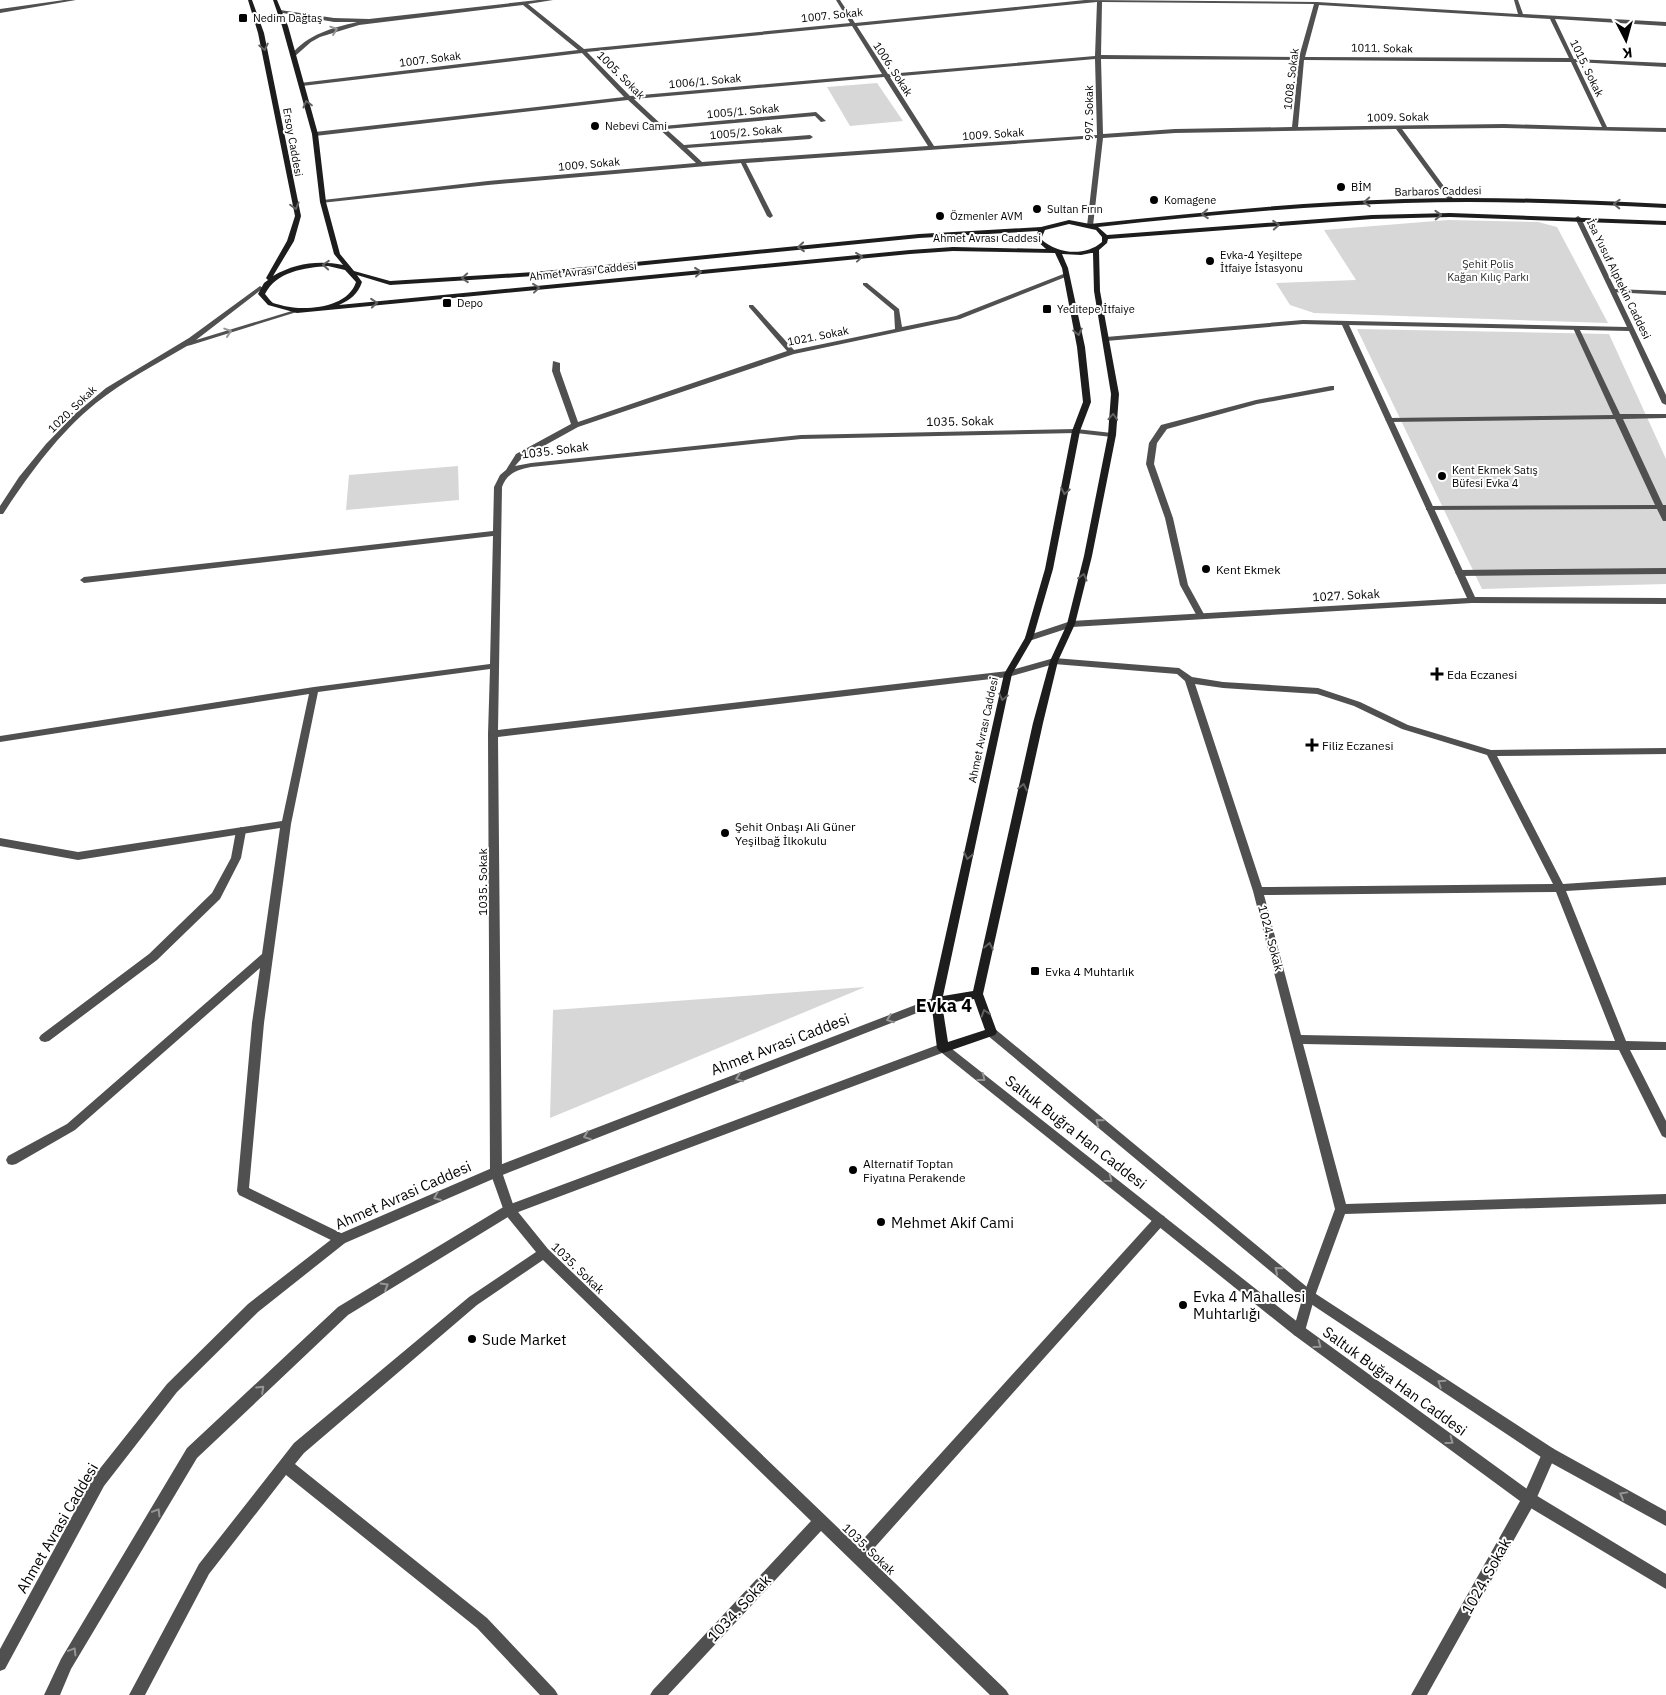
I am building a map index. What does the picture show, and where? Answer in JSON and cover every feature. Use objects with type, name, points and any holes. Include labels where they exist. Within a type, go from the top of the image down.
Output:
[{"type":"main road","name":"Ersoy Caddesi","points":[[250,0],[261,33],[298,216],[295,231],[282,259],[263,285]]},
{"type":"main road","name":"Ersoy Caddesi","points":[[275,0],[294,55],[315,134],[323,202],[337,254],[352,272]]},
{"type":"main road","name":"Barbaros Caddesi","points":[[1042,229],[1058,223],[1090,226],[1181,216],[1320,205],[1451,200],[1666,206]]},
{"type":"main road","name":"Barbaros Caddesi","points":[[1105,237],[1372,217],[1450,215],[1666,222]]},
{"type":"main road","points":[[1042,229],[1038,239],[1042,243],[1057,251],[1078,253],[1096,250],[1102,246],[1105,237],[1098,229],[1090,226]]},
{"type":"main road","name":"Ahmet Avrası Caddesi","points":[[936,1001],[1008,674],[1030,638],[1049,569],[1076,431],[1087,402],[1081,347],[1066,275],[1057,251],[961,249],[910,252],[296,310],[275,306],[262,298],[261,290],[263,285],[283,272],[308,266],[334,266],[390,283],[534,274],[919,236],[1042,229]]},
{"type":"main road","points":[[978,994],[936,1001],[943,1048],[991,1032],[978,994],[1038,723],[1054,661],[1071,624],[1088,556],[1112,436],[1115,394],[1096,291],[1096,250]]},
{"type":"main road","name":"Ahmet Avrası Caddesi","points":[[325,307],[346,299],[358,288],[359,282],[352,272]]},
{"type":"street","points":[[0,11],[74,0]]},
{"type":"street","points":[[280,12],[334,20],[369,21],[552,0]]},
{"type":"street","name":"1006. Sokak","points":[[838,0],[932,148]]},
{"type":"street","name":"1007. Sokak","points":[[302,84],[583,51],[1100,0],[1317,3],[1666,24]]},
{"type":"street","name":"997. Sokak","points":[[1090,226],[1100,136],[1098,57],[1100,0]]},
{"type":"street","points":[[1516,0],[1522,15]]},
{"type":"street","name":"1005. Sokak","points":[[524,3],[583,51],[701,164]]},
{"type":"street","name":"1008. Sokak","points":[[1295,129],[1302,57],[1317,3]]},
{"type":"street","name":"1015. Sokak","points":[[1552,17],[1605,128]]},
{"type":"street","points":[[294,55],[300,47],[317,36],[369,21]]},
{"type":"street","name":"1011. Sokak","points":[[1098,57],[1572,60],[1666,65]]},
{"type":"street","name":"1006/1. Sokak","points":[[315,134],[630,98],[1098,57]]},
{"type":"street","name":"1005/1. Sokak","points":[[662,128],[816,114],[823,121]]},
{"type":"street","points":[[1397,126],[1451,200]]},
{"type":"street","name":"1009. Sokak","points":[[323,202],[488,183],[701,164],[1175,131],[1397,126],[1666,130]]},
{"type":"street","name":"1005/2. Sokak","points":[[684,147],[810,137]]},
{"type":"street","points":[[742,162],[770,216]]},
{"type":"street","name":"İsa Yusuf Alptekin Caddesi","points":[[1578,218],[1666,404]]},
{"type":"street","name":"1021. Sokak","points":[[509,470],[519,456],[575,425],[792,352],[958,318],[1066,275]]},
{"type":"street","points":[[865,284],[898,310],[899,330]]},
{"type":"street","name":"1020. Sokak","points":[[0,512],[13,490],[72,422],[107,391],[154,360],[181,346],[263,285]]},
{"type":"street","points":[[1614,291],[1666,293]]},
{"type":"street","points":[[751,306],[792,352]]},
{"type":"street","name":"1020. Sokak","points":[[181,346],[296,310]]},
{"type":"street","points":[[1106,339],[1303,322],[1631,329]]},
{"type":"street","points":[[1345,323],[1472,600]]},
{"type":"street","points":[[1576,328],[1663,507],[1666,519]]},
{"type":"street","points":[[556,363],[556,371],[575,425]]},
{"type":"street","points":[[1654,381],[1666,382]]},
{"type":"street","points":[[1201,616],[1184,585],[1169,518],[1150,464],[1153,443],[1164,426],[1256,402],[1331,388]]},
{"type":"street","points":[[1389,420],[1618,415],[1666,416]]},
{"type":"street","name":"1035. Sokak","points":[[1001,1695],[544,1253],[509,1210],[496,1172],[493,734],[498,488],[500,478],[509,470],[531,465],[801,437],[1076,431],[1112,436]]},
{"type":"street","points":[[1429,508],[1663,507]]},
{"type":"street","points":[[84,580],[496,533]]},
{"type":"street","points":[[1459,572],[1666,571]]},
{"type":"street","name":"1027. Sokak","points":[[1030,638],[1071,624],[1472,600],[1666,601]]},
{"type":"street","points":[[493,734],[1008,674],[1054,661],[1179,671],[1189,680],[1223,685],[1318,691],[1357,704],[1405,727],[1491,753],[1666,751]]},
{"type":"street","points":[[0,739],[314,690],[494,666]]},
{"type":"street","name":"1024. Sokak","points":[[1189,680],[1258,891],[1341,1209]]},
{"type":"street","points":[[314,690],[286,824],[258,1023],[242,1191],[341,1239]]},
{"type":"street","points":[[1491,753],[1560,888],[1623,1046],[1666,1133]]},
{"type":"street","points":[[0,842],[78,856],[286,824]]},
{"type":"street","points":[[45,1038],[153,957],[216,896],[236,858],[241,831]]},
{"type":"street","points":[[1258,891],[1560,888],[1666,881]]},
{"type":"street","points":[[12,1160],[71,1127],[268,954]]},
{"type":"street","name":"Ahmet Avrasi Caddesi","points":[[0,1664],[99,1481],[172,1388],[253,1308],[341,1239],[496,1172],[936,1001]]},
{"type":"street","name":"Saltuk Buğra Han Caddesi","points":[[991,1032],[1308,1296],[1549,1454],[1666,1519]]},
{"type":"street","points":[[1298,1039],[1666,1046]]},
{"type":"street","points":[[52,1695],[66,1664],[192,1453],[343,1311],[509,1210],[943,1048]]},
{"type":"street","name":"Saltuk Buğra Han Caddesi","points":[[943,1048],[1299,1331],[1529,1499],[1666,1582]]},
{"type":"street","points":[[1299,1331],[1308,1296],[1341,1209],[1666,1199]]},
{"type":"street","points":[[858,1556],[1160,1220]]},
{"type":"street","points":[[137,1695],[204,1569],[299,1448],[473,1301],[544,1253]]},
{"type":"street","name":"1024. Sokak","points":[[1419,1695],[1529,1499],[1549,1454]]},
{"type":"street","points":[[285,1465],[482,1623],[550,1695]]},
{"type":"street","name":"1034. Sokak","points":[[658,1695],[821,1521]]},
{"type":"green space","points":[[877,83],[903,121],[850,126],[827,87]]},
{"type":"green space","name":"Şehit Polis Kağan Kılıç Parkı","points":[[1448,220],[1538,222],[1557,227],[1608,323],[1314,313],[1290,305],[1276,283],[1356,280],[1324,230]]},
{"type":"green space","points":[[1357,329],[1609,334],[1666,459],[1666,584],[1482,589]]},
{"type":"green space","points":[[458,466],[459,500],[346,510],[349,475]]},
{"type":"green space","points":[[865,987],[550,1118],[553,1010]]},
{"type":"place","name":"Nedim Dağtaş","points":[[243,18]]},
{"type":"place","name":"Nebevi Cami","points":[[595,126]]},
{"type":"place","name":"BİM","points":[[1341,187]]},
{"type":"place","name":"Komagene","points":[[1154,200]]},
{"type":"place","name":"Sultan Fırın","points":[[1037,209]]},
{"type":"place","name":"Özmenler AVM","points":[[940,216]]},
{"type":"place","name":"Evka-4 Yeşiltepe İtfaiye İstasyonu","points":[[1210,261]]},
{"type":"place","name":"Depo","points":[[447,303]]},
{"type":"place","name":"Yeditepe İtfaiye","points":[[1047,309]]},
{"type":"place","name":"Kent Ekmek Satış Büfesi Evka 4","points":[[1442,476]]},
{"type":"place","name":"Kent Ekmek","points":[[1206,569]]},
{"type":"place","name":"Eda Eczanesi","points":[[1437,674]]},
{"type":"place","name":"Filiz Eczanesi","points":[[1312,745]]},
{"type":"place","name":"Şehit Onbaşı Ali Güner Yeşilbağ İlkokulu","points":[[725,833]]},
{"type":"place","name":"Evka 4 Muhtarlık","points":[[1035,971]]},
{"type":"place","name":"Alternatif Toptan Fiyatına Perakende","points":[[853,1170]]},
{"type":"place","name":"Mehmet Akif Cami","points":[[881,1222]]},
{"type":"place","name":"Evka 4 Mahallesi Muhtarlığı","points":[[1183,1305]]},
{"type":"place","name":"Sude Market","points":[[472,1339]]},
{"type":"district","name":"Evka 4","points":[[944,1005]]}]
